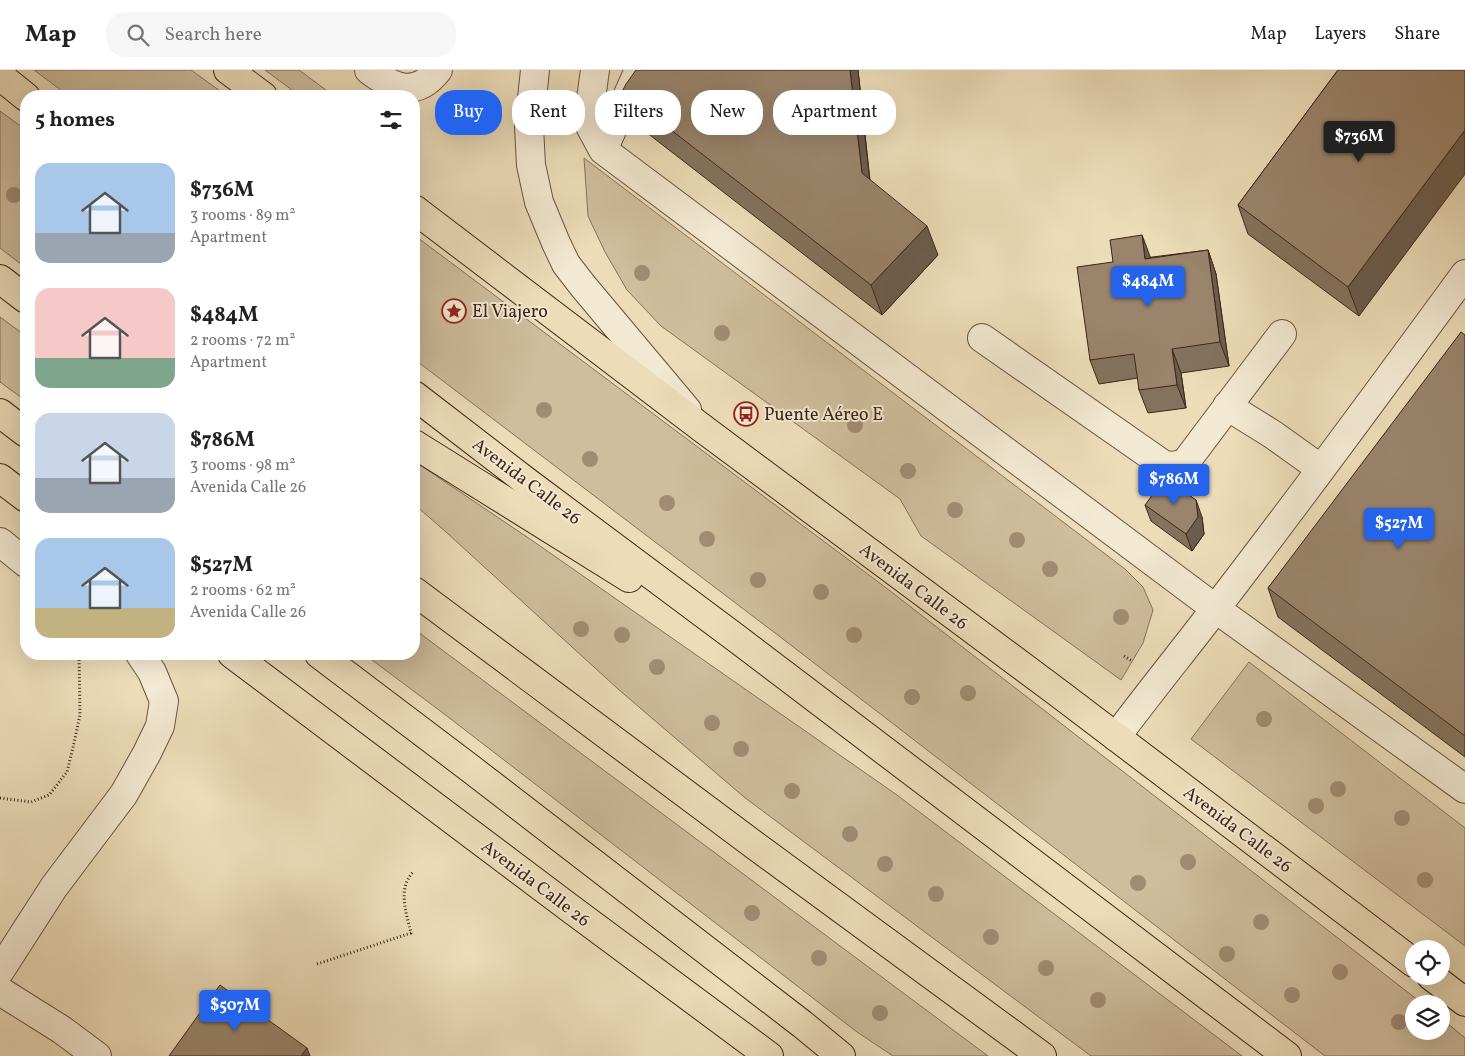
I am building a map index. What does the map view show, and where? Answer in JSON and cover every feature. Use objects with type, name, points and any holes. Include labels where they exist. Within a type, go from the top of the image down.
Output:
[{"type":"main road","points":[[228,70],[255,90]]},
{"type":"main road","points":[[0,76],[20,91]]},
{"type":"main road","name":"Avenida Calle 26","points":[[420,214],[1405,956]]},
{"type":"main road","points":[[0,279],[20,294]]},
{"type":"main road","name":"Avenida Calle 26","points":[[420,400],[526,482],[777,669],[1287,1056]]},
{"type":"main road","points":[[0,413],[20,428]]},
{"type":"main road","points":[[420,448],[777,669]]},
{"type":"main road","points":[[0,478],[20,493]]},
{"type":"main road","points":[[420,582],[447,615]]},
{"type":"main road","points":[[420,595],[765,853],[1042,1056]]},
{"type":"main road","name":"Avenida Calle 26","points":[[240,660],[769,1056]]},
{"type":"main road","points":[[327,660],[479,775],[841,1056]]},
{"type":"main road","points":[[1443,985],[1465,1002]]},
{"type":"main road","points":[[802,1024],[850,1056]]},
{"type":"lane","points":[[370,71],[382,80],[394,85],[413,88],[424,84],[438,70]]},
{"type":"lane","points":[[535,70],[529,127],[531,165],[539,202],[556,243],[566,264],[582,286],[702,428]]},
{"type":"lane","points":[[595,70],[589,114],[590,126],[603,150],[1216,609],[1465,789]]},
{"type":"lane","points":[[603,150],[639,70]]},
{"type":"lane","points":[[1116,737],[1158,680],[1216,609],[1465,274]]},
{"type":"lane","points":[[982,338],[1164,465],[1174,466],[1185,463],[1282,334]]},
{"type":"lane","points":[[1228,406],[1321,469]]},
{"type":"lane","points":[[0,542],[20,558]]},
{"type":"lane","points":[[0,971],[54,887],[124,794],[160,726],[164,701],[152,672],[144,660]]},
{"type":"lane","points":[[0,991],[62,1030],[97,1056]]},
{"type":"path","points":[[0,798],[31,802],[49,794],[67,772],[80,715],[79,660]]},
{"type":"path","points":[[317,964],[411,933],[404,894],[409,876],[414,870]]},
{"type":"shaded area","points":[[34,70],[191,70],[219,90],[61,90]]},
{"type":"shaded area","points":[[265,70],[299,70],[326,90],[292,90]]},
{"type":"shaded area","points":[[0,111],[20,126],[20,263],[0,248]]},
{"type":"shaded area","points":[[584,158],[1125,569],[1143,587],[1153,610],[1143,643],[1121,680],[921,536],[900,499],[661,326],[627,290],[605,252],[588,216]]},
{"type":"shaded area","points":[[420,239],[885,587],[1411,995],[1405,995],[1405,1040],[1450,1040],[1450,1026],[1465,1038],[1465,1056],[1325,1056],[779,636],[420,364]]},
{"type":"shaded area","points":[[0,317],[20,332],[20,397],[0,382]]},
{"type":"shaded area","points":[[420,465],[530,539],[897,795],[1242,1056],[1091,1056],[744,797],[618,689],[420,509]]},
{"type":"shaded area","points":[[420,633],[988,1056],[893,1056],[857,1032],[372,660],[420,660]]},
{"type":"shaded area","points":[[1249,662],[1465,828],[1465,946],[1191,739]]},
{"type":"building","points":[[636,70],[850,70],[852,90],[773,90],[773,135],[858,135],[862,173],[927,226],[871,285],[677,135],[681,135],[681,90],[623,90]]},
{"type":"building","points":[[1338,70],[1465,70],[1465,130],[1348,287],[1238,205]]},
{"type":"building","points":[[1142,235],[1145,259],[1208,250],[1220,342],[1172,349],[1177,385],[1139,390],[1134,354],[1090,360],[1077,267],[1113,262],[1110,240]]},
{"type":"building","points":[[1461,332],[1465,335],[1465,736],[1268,588]]},
{"type":"building","points":[[1165,478],[1196,500],[1198,517],[1186,534],[1145,505]]},
{"type":"building","points":[[220,985],[307,1048],[301,1056],[169,1056]]},
{"type":"place","name":"El Viajero","points":[[454,311]]},
{"type":"place","name":"Puente Aéreo E","points":[[746,414]]}]
